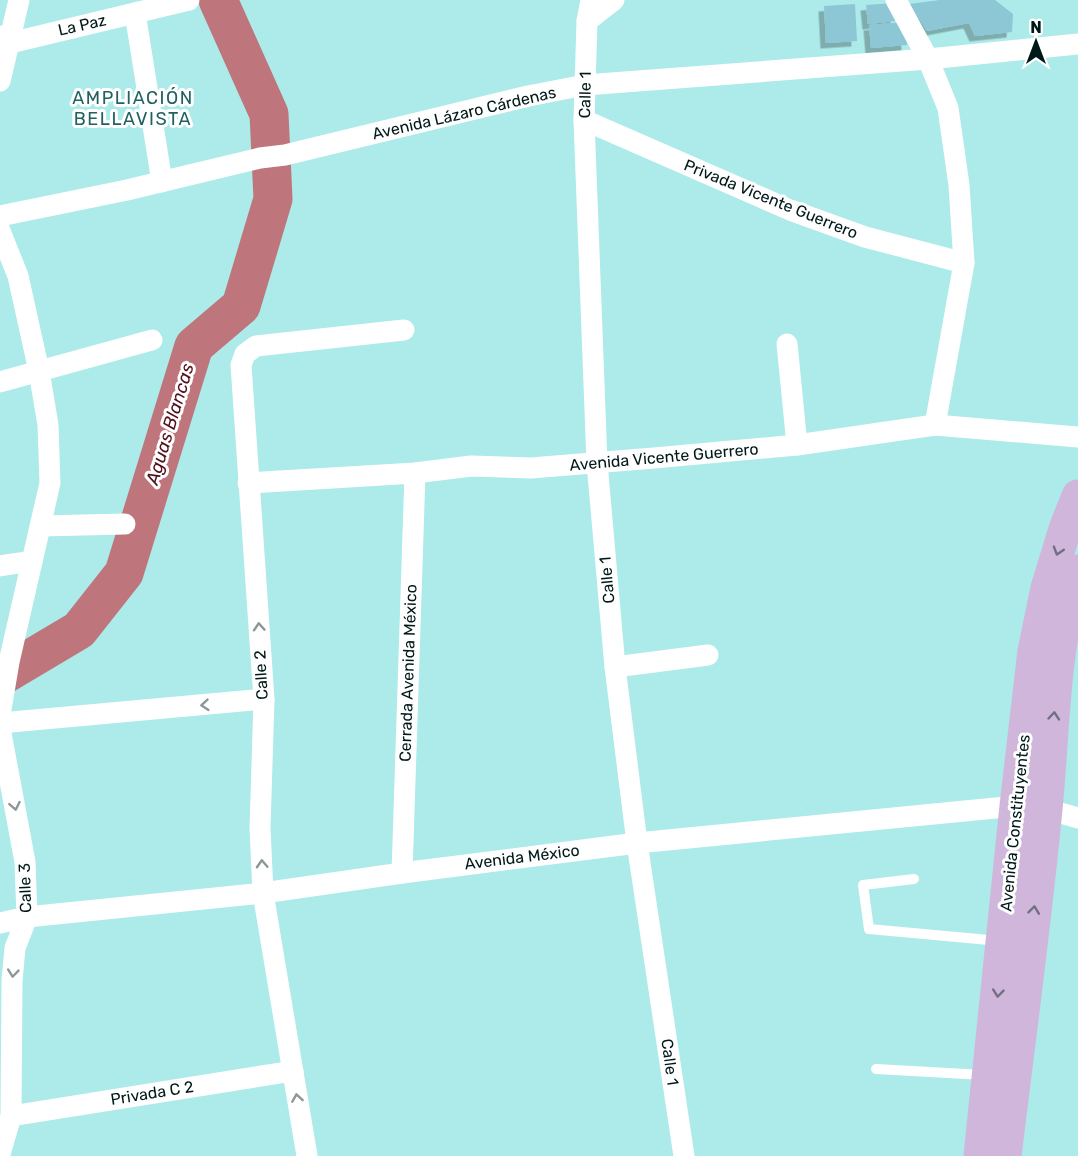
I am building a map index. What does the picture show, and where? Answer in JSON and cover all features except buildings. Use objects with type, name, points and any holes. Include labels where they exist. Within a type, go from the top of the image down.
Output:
[{"type":"main road","name":"Avenida Constituyentes","points":[[1031,807],[1034,651],[1047,588],[1078,496]]},
{"type":"main road","name":"Avenida Constituyentes","points":[[1005,1156],[1002,1077],[1031,807],[1072,588],[1078,571]]},
{"type":"main road","name":"Avenida Constituyentes","points":[[980,1156],[1002,1077]]},
{"type":"street","points":[[0,81],[5,39],[19,0]]},
{"type":"street","name":"La Paz","points":[[5,39],[189,0]]},
{"type":"street","name":"Calle 1","points":[[591,0],[587,21],[584,120],[597,463],[615,667],[637,843],[684,1156]]},
{"type":"street","points":[[587,21],[614,0]]},
{"type":"street","points":[[896,0],[928,59],[948,108],[959,185],[964,263],[935,424]]},
{"type":"street","points":[[135,13],[162,182]]},
{"type":"street","name":"Avenida Lázaro Cárdenas","points":[[0,216],[162,182],[260,158],[285,155],[528,96],[585,85],[928,59],[1078,44]]},
{"type":"street","name":"Privada Vicente Guerrero","points":[[584,120],[790,210],[864,237],[964,263]]},
{"type":"street","points":[[0,231],[18,276],[39,371],[48,425],[50,483],[9,662],[0,715]]},
{"type":"street","name":"Calle 2","points":[[307,1156],[263,893],[260,828],[264,699],[241,365],[245,354],[256,346],[404,330]]},
{"type":"street","points":[[0,382],[152,340]]},
{"type":"street","points":[[787,344],[797,445]]},
{"type":"street","name":"Avenida Vicente Guerrero","points":[[248,483],[415,473],[471,466],[531,468],[597,463],[797,445],[935,424],[1078,437]]},
{"type":"street","name":"Cerrada Avenida México","points":[[402,873],[415,473]]},
{"type":"street","points":[[41,526],[126,525]]},
{"type":"street","points":[[0,566],[32,561]]},
{"type":"street","points":[[615,667],[708,655]]},
{"type":"street","points":[[0,723],[264,699]]},
{"type":"street","name":"Calle 3","points":[[0,728],[25,862],[27,917],[15,948],[12,981],[11,1116],[0,1154]]},
{"type":"street","points":[[1031,807],[1078,818]]},
{"type":"street","name":"Avenida México","points":[[0,923],[27,917],[263,893],[637,843],[1031,807]]},
{"type":"street","name":"Privada C 2","points":[[11,1116],[292,1071]]},
{"type":"lane","points":[[914,879],[863,885],[869,929],[1017,943]]},
{"type":"lane","points":[[876,1069],[1002,1077]]},
{"type":"waterway","name":"Aguas Blancas","points":[[0,677],[79,630],[124,573],[194,346],[241,306],[273,199],[269,114],[218,0]]},
{"type":"district","name":"AMPLIACIÓN BELLAVISTA","points":[[133,108]]}]
